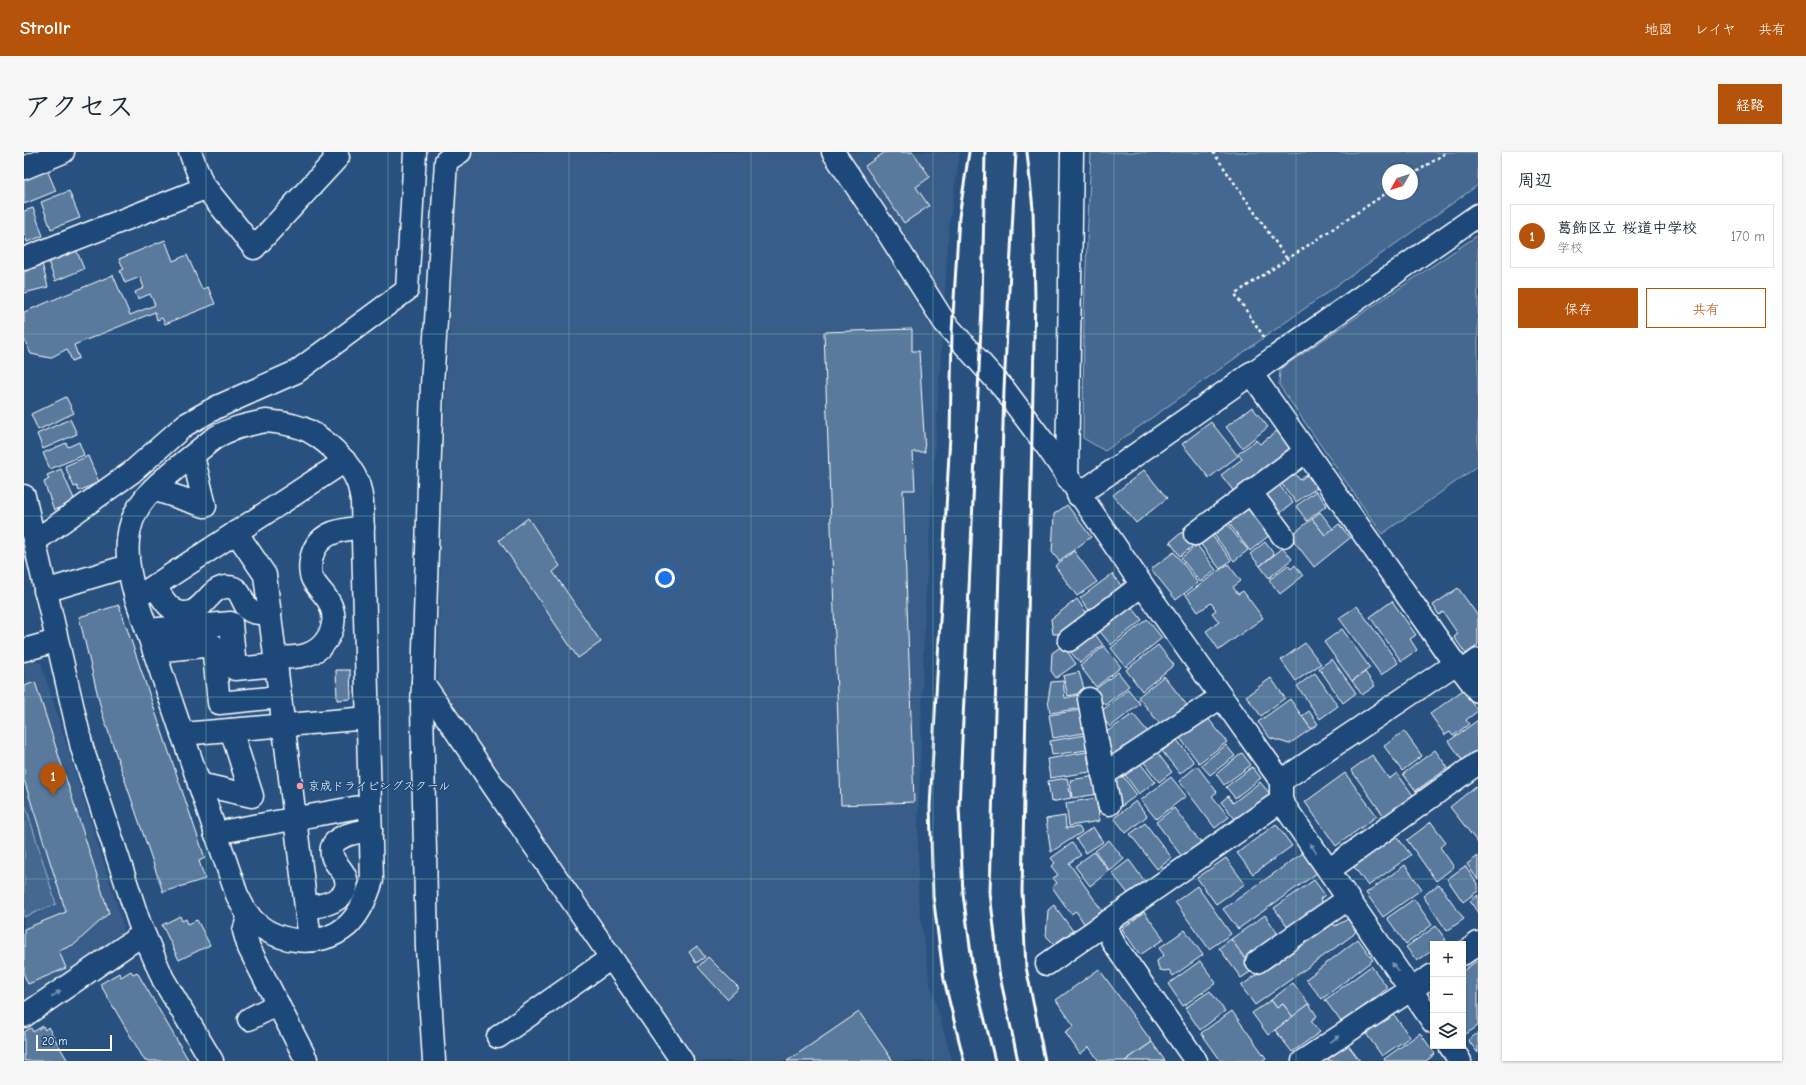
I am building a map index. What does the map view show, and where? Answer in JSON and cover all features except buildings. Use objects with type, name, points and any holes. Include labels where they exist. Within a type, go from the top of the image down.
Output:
[{"type":"street","points":[[24,168],[63,152]]},
{"type":"street","points":[[190,152],[205,188],[254,248],[338,157],[334,152]]},
{"type":"street","points":[[34,541],[132,472],[185,425],[217,406],[296,372],[407,290],[415,152]]},
{"type":"street","points":[[833,152],[890,236],[945,323],[1004,389],[1220,697],[1285,785],[1329,870],[1430,1018]]},
{"type":"street","points":[[1072,152],[1073,486]]},
{"type":"street","points":[[434,1061],[427,948],[422,706],[424,683],[432,385],[451,155]]},
{"type":"street","points":[[24,259],[205,188]]},
{"type":"street","points":[[1073,486],[1251,373],[1478,214]]},
{"type":"street","points":[[1251,373],[1478,691]]},
{"type":"street","points":[[266,421],[303,428],[325,441],[345,461],[358,483],[362,502],[372,880],[367,896],[358,913],[346,926],[332,935],[310,940],[295,940],[278,937],[261,927],[249,915],[237,895],[136,598],[128,566],[128,535],[133,517],[140,504],[153,489],[224,432],[243,425],[266,421]]},
{"type":"street","points":[[1196,534],[1306,451]]},
{"type":"street","points":[[153,489],[205,506],[193,456]]},
{"type":"street","points":[[136,598],[345,461]]},
{"type":"street","points":[[1251,493],[1283,536]]},
{"type":"street","points":[[24,496],[56,641],[82,748],[143,934],[163,979],[212,1061]]},
{"type":"street","points":[[147,630],[231,623],[235,669],[276,662],[306,655],[315,651],[329,637],[333,617],[331,606],[311,577],[310,565],[312,553],[318,543],[326,536],[347,529],[363,527]]},
{"type":"street","points":[[236,532],[264,575],[270,613],[310,940]]},
{"type":"street","points":[[45,591],[128,566]]},
{"type":"street","points":[[1069,640],[1142,585]]},
{"type":"street","points":[[155,586],[172,609],[180,613],[194,611],[213,593],[228,586],[236,589],[242,596],[249,610],[254,612],[270,613]]},
{"type":"street","points":[[24,650],[56,641]]},
{"type":"street","points":[[154,651],[213,645],[219,703],[280,697]]},
{"type":"street","points":[[1047,964],[1104,925],[1285,785],[1461,666]]},
{"type":"street","points":[[424,683],[682,1061]]},
{"type":"street","points":[[1103,775],[1220,697]]},
{"type":"street","points":[[1089,699],[1109,804]]},
{"type":"street","points":[[182,734],[368,718]]},
{"type":"street","points":[[199,784],[252,796],[231,730]]},
{"type":"street","points":[[1329,870],[1478,763]]},
{"type":"street","points":[[215,832],[370,805]]},
{"type":"street","points":[[306,908],[330,904],[343,893],[346,887],[346,879],[333,857],[332,849],[336,842],[348,833],[371,830]]},
{"type":"street","points":[[1257,962],[1348,899]]},
{"type":"street","points":[[249,915],[244,931],[249,948],[306,1059]]},
{"type":"street","points":[[1104,925],[1110,933],[1114,944],[1196,1061]]},
{"type":"street","points":[[24,1016],[143,934]]},
{"type":"street","points":[[1466,952],[1478,943]]},
{"type":"street","points":[[498,1037],[611,958]]},
{"type":"street","points":[[1303,1061],[1430,977]]},
{"type":"street","points":[[249,1019],[278,1004]]},
{"type":"street","points":[[1452,1049],[1460,1061]]},
{"type":"path","points":[[1213,152],[1287,260]]},
{"type":"path","points":[[1418,171],[1447,152]]},
{"type":"path","points":[[1276,356],[1235,294],[1382,196]]},
{"type":"shaded area","points":[[472,152],[960,152],[949,227],[925,607],[918,828],[918,897],[930,983],[952,1061],[694,1061],[438,688],[441,490],[458,161]]},
{"type":"shaded area","points":[[1091,152],[1478,152],[1478,185],[1105,451],[1083,438],[1084,311]]},
{"type":"shaded area","points":[[1478,235],[1478,466],[1382,534],[1279,385],[1280,369]]},
{"type":"shaded area","points":[[32,661],[41,663],[124,928],[120,937],[24,1004],[24,664]]},
{"type":"shaded area","points":[[24,800],[56,904],[24,917]]},
{"type":"railway","points":[[964,1061],[944,980],[933,896],[930,807],[950,435],[952,332],[959,217],[969,152]]},
{"type":"railway","points":[[985,152],[982,304],[959,807],[963,894],[974,976],[995,1061]]},
{"type":"railway","points":[[1016,152],[1004,389],[990,893],[999,972],[1018,1061]]},
{"type":"railway","points":[[1027,152],[1033,209],[1035,298],[1022,891],[1026,967],[1045,1061]]},
{"type":"place","name":"京成ドライビングスクール","points":[[300,786]]},
{"type":"place","name":"葛飾区立 桜道中学校","points":[[53,796]]}]
